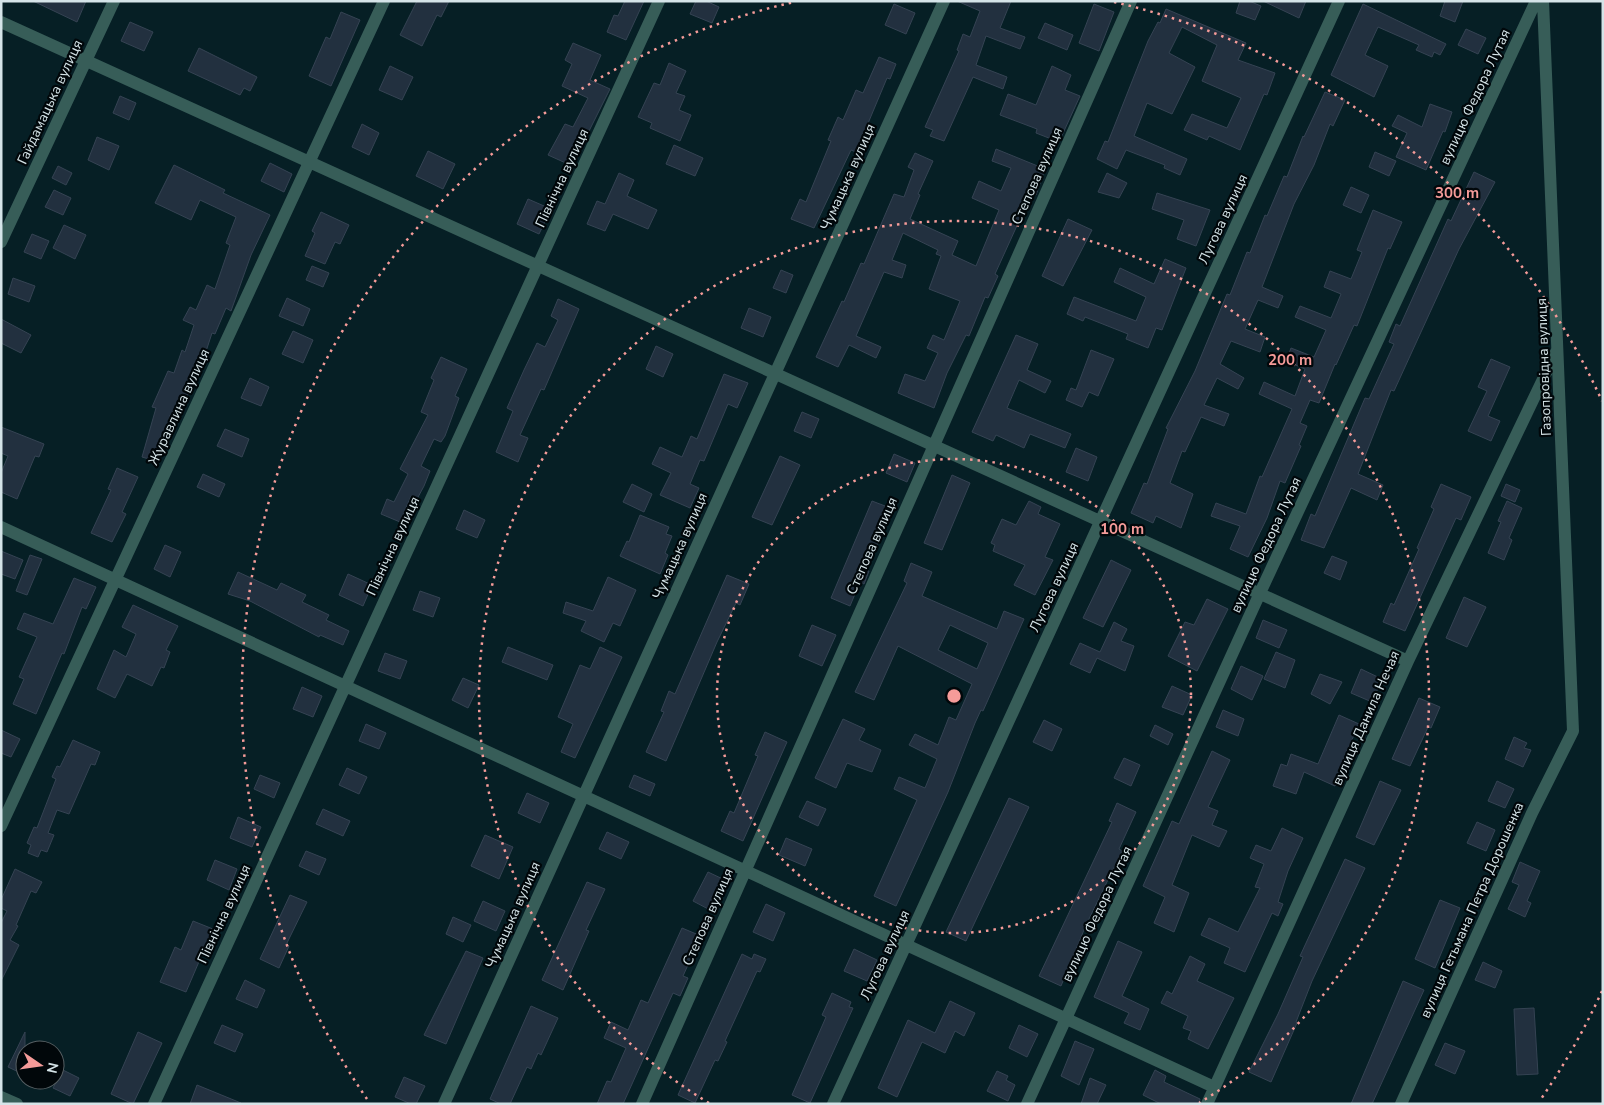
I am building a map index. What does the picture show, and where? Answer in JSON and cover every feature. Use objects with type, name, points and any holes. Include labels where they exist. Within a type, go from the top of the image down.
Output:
[{"type":"street","name":"Гайдамацька вулиця","points":[[1,242],[114,1]]},
{"type":"street","name":"Журавлина вулиця","points":[[1,826],[384,1]]},
{"type":"street","name":"Північна вулиця","points":[[154,1104],[659,1]]},
{"type":"street","name":"Чумацька вулиця","points":[[444,1104],[944,1]]},
{"type":"street","name":"Степова вулиця","points":[[642,1104],[1131,1]]},
{"type":"street","name":"Лугова вулиця","points":[[833,1104],[1339,1]]},
{"type":"street","name":"вулицю Федора Лутая","points":[[1027,1104],[1260,593],[1536,1]]},
{"type":"street","name":"Газопровідна вулиця","points":[[1543,1],[1573,731]]},
{"type":"street","points":[[1,22],[1408,660]]},
{"type":"street","name":"вулиця Данила Нечая","points":[[1207,1104],[1408,660],[1558,347]]},
{"type":"street","points":[[1,528],[1214,1087]]},
{"type":"street","name":"вулиця Гетьмана Петра Дорошенка","points":[[1401,1104],[1532,813],[1573,731]]},
{"type":"street","points":[[1,1096],[17,1104]]},
{"type":"building","points":[[33,1],[86,1],[77,22]]},
{"type":"building","points":[[417,1],[449,1],[441,17],[437,15],[422,46],[400,35]]},
{"type":"building","points":[[625,1],[644,1],[626,40],[607,32],[614,15],[618,16]]},
{"type":"building","points":[[696,1],[706,1],[719,7],[712,23],[690,14]]},
{"type":"building","points":[[957,1],[1011,1],[1000,28],[1025,37],[1020,49],[986,36],[976,65],[1007,77],[1003,89],[973,77],[944,141],[930,136],[933,130],[925,127],[959,51],[957,50],[963,34],[970,37],[980,11]]},
{"type":"building","points":[[1240,1],[1249,1],[1261,6],[1255,20],[1236,13]]},
{"type":"building","points":[[1263,1],[1306,1],[1299,18]]},
{"type":"building","points":[[1445,1],[1463,1],[1455,22],[1440,16]]},
{"type":"building","points":[[894,4],[915,13],[906,34],[885,25]]},
{"type":"building","points":[[1094,4],[1114,12],[1099,51],[1079,43]]},
{"type":"building","points":[[1363,4],[1446,44],[1440,55],[1434,52],[1432,57],[1416,50],[1419,45],[1378,27],[1365,55],[1388,66],[1374,97],[1331,75]]},
{"type":"building","points":[[1166,9],[1246,43],[1238,60],[1275,73],[1267,95],[1264,94],[1240,150],[1209,136],[1207,140],[1184,130],[1192,114],[1227,128],[1241,98],[1202,81],[1217,45],[1182,27],[1169,53],[1195,67],[1172,114],[1147,103],[1134,136],[1187,159],[1180,175],[1164,168],[1165,165],[1126,150],[1117,169],[1097,159],[1105,141],[1108,142],[1148,41],[1158,22],[1160,23]]},
{"type":"building","points":[[341,12],[360,20],[331,86],[309,76],[326,37],[330,39]]},
{"type":"building","points":[[130,22],[153,32],[144,51],[121,41]]},
{"type":"building","points":[[1045,23],[1073,35],[1067,50],[1038,38]]},
{"type":"building","points":[[1466,29],[1486,38],[1478,54],[1458,45]]},
{"type":"building","points":[[573,43],[601,55],[590,80],[610,89],[581,147],[577,145],[568,164],[548,155],[565,124],[573,127],[588,98],[562,86],[572,64],[565,60]]},
{"type":"building","points":[[199,48],[257,77],[250,91],[244,88],[240,95],[188,71]]},
{"type":"building","points":[[879,57],[896,64],[890,79],[887,78],[856,152],[851,150],[814,228],[791,219],[800,199],[806,202],[831,141],[828,140],[838,117],[843,120],[856,90],[863,93]]},
{"type":"building","points":[[669,63],[686,71],[676,93],[685,96],[679,110],[691,115],[680,141],[650,128],[652,123],[638,117],[654,83],[660,85]]},
{"type":"building","points":[[390,66],[413,77],[402,100],[379,90]]},
{"type":"building","points":[[1052,66],[1071,75],[1065,90],[1080,96],[1059,142],[1036,133],[1037,129],[1000,115],[1008,94],[1036,105]]},
{"type":"building","points":[[1325,92],[1345,100],[1333,126],[1330,124],[1314,165],[1294,204],[1262,287],[1283,296],[1278,308],[1258,300],[1245,329],[1265,337],[1260,352],[1231,341],[1220,364],[1244,378],[1238,389],[1217,378],[1204,405],[1229,414],[1224,426],[1201,417],[1185,452],[1182,451],[1170,483],[1193,494],[1181,528],[1156,516],[1153,523],[1131,513],[1144,483],[1147,484],[1168,429],[1166,428],[1195,371],[1227,294],[1230,295],[1247,252],[1250,253],[1265,215],[1267,216],[1284,176],[1287,177],[1303,136]]},
{"type":"building","points":[[120,96],[136,103],[129,120],[113,113]]},
{"type":"building","points":[[1430,104],[1452,112],[1445,132],[1443,131],[1426,170],[1396,157],[1407,133],[1392,126],[1398,115],[1422,127]]},
{"type":"building","points":[[362,124],[379,133],[369,155],[352,147]]},
{"type":"building","points":[[97,137],[119,146],[109,170],[88,160]]},
{"type":"building","points":[[674,145],[703,158],[695,176],[666,164]]},
{"type":"building","points":[[996,149],[1045,169],[1036,195],[1033,194],[1022,220],[1020,219],[995,274],[998,276],[988,298],[985,297],[969,336],[966,335],[947,373],[934,408],[898,393],[905,374],[925,381],[938,353],[927,348],[933,335],[944,340],[960,301],[929,289],[941,256],[936,254],[938,250],[903,233],[892,260],[906,265],[902,278],[884,272],[856,336],[881,347],[876,358],[849,345],[838,367],[816,357],[842,301],[844,302],[861,263],[864,264],[894,194],[904,197],[914,170],[908,167],[915,153],[933,161],[918,194],[920,195],[910,219],[958,241],[952,255],[976,266],[999,210],[972,198],[979,181],[1001,191],[1011,168],[992,161]]},
{"type":"building","points":[[428,151],[455,164],[443,189],[416,176]]},
{"type":"building","points":[[1375,152],[1396,161],[1389,176],[1369,167]]},
{"type":"building","points":[[270,163],[292,174],[284,192],[261,181]]},
{"type":"building","points":[[174,165],[225,190],[223,193],[270,215],[251,255],[231,311],[226,308],[215,334],[212,333],[197,379],[195,378],[178,418],[170,415],[159,462],[142,457],[156,408],[152,407],[168,371],[174,373],[182,350],[185,352],[194,325],[183,320],[190,307],[196,310],[207,285],[215,289],[230,245],[226,243],[236,217],[200,200],[191,220],[155,203]]},
{"type":"building","points":[[58,166],[72,173],[66,185],[52,178]]},
{"type":"building","points":[[1474,172],[1495,182],[1459,249],[1394,391],[1391,390],[1358,474],[1383,485],[1377,500],[1351,488],[1324,548],[1301,540],[1311,514],[1315,516],[1365,398],[1369,399],[1394,344],[1389,342],[1396,324],[1400,326],[1448,219],[1451,221]]},
{"type":"building","points":[[619,173],[634,180],[627,196],[657,210],[648,229],[613,214],[605,231],[587,224],[597,201],[605,204]]},
{"type":"building","points":[[1107,173],[1127,183],[1119,198],[1098,192]]},
{"type":"building","points":[[1351,187],[1369,195],[1361,213],[1343,205]]},
{"type":"building","points":[[54,190],[71,198],[63,215],[45,207]]},
{"type":"building","points":[[1157,193],[1210,210],[1196,246],[1177,239],[1184,220],[1152,209]]},
{"type":"building","points":[[528,199],[551,209],[539,234],[517,224]]},
{"type":"building","points":[[1373,210],[1402,222],[1390,249],[1388,248],[1357,326],[1354,325],[1319,403],[1310,400],[1300,423],[1307,426],[1299,445],[1301,446],[1285,483],[1280,481],[1267,518],[1248,557],[1230,549],[1240,526],[1211,516],[1216,503],[1246,514],[1260,476],[1262,477],[1292,409],[1259,394],[1264,382],[1295,396],[1305,369],[1286,361],[1291,348],[1314,357],[1326,330],[1295,317],[1300,306],[1331,318],[1341,294],[1324,287],[1330,271],[1351,279],[1362,252],[1357,250]]},
{"type":"building","points":[[321,212],[349,225],[340,244],[335,242],[325,264],[305,256],[315,233],[312,231]]},
{"type":"building","points":[[1068,219],[1092,230],[1063,286],[1042,276]]},
{"type":"building","points":[[64,225],[86,235],[75,259],[53,248]]},
{"type":"building","points":[[32,234],[49,241],[41,259],[24,252]]},
{"type":"building","points":[[1165,259],[1186,268],[1162,330],[1156,328],[1148,348],[1126,339],[1128,334],[1085,317],[1083,321],[1067,314],[1074,297],[1136,321],[1146,297],[1114,282],[1120,268],[1154,284]]},
{"type":"building","points":[[312,266],[329,273],[323,287],[306,280]]},
{"type":"building","points":[[781,270],[793,275],[786,293],[773,288]]},
{"type":"building","points":[[13,278],[35,286],[29,302],[8,294]]},
{"type":"building","points":[[287,298],[310,309],[303,326],[279,316]]},
{"type":"building","points":[[558,299],[579,309],[544,390],[541,389],[520,435],[528,438],[518,462],[496,452],[513,411],[507,408],[524,370],[537,343],[545,347],[558,320],[551,316]]},
{"type":"building","points":[[749,308],[771,317],[763,337],[741,328]]},
{"type":"building","points":[[1,319],[31,335],[21,353],[1,343]]},
{"type":"building","points":[[293,331],[313,340],[303,363],[282,354]]},
{"type":"building","points":[[1016,335],[1038,344],[1027,370],[1051,381],[1045,393],[1019,380],[1007,408],[1071,434],[1065,448],[1030,434],[1024,448],[996,435],[993,441],[972,432]]},
{"type":"building","points":[[656,346],[673,354],[663,377],[646,369]]},
{"type":"building","points":[[1091,350],[1114,359],[1098,396],[1089,392],[1082,407],[1066,400],[1071,388],[1076,390]]},
{"type":"building","points":[[441,357],[467,369],[455,396],[459,398],[445,436],[441,442],[434,439],[421,466],[430,471],[424,486],[417,499],[411,496],[400,522],[381,514],[387,499],[394,502],[408,474],[400,469],[428,415],[421,412],[434,380],[431,378]]},
{"type":"building","points":[[1491,359],[1510,367],[1488,416],[1500,421],[1491,441],[1468,431],[1487,391],[1478,387]]},
{"type":"building","points":[[724,374],[748,383],[737,408],[728,404],[704,461],[700,460],[690,484],[699,488],[690,508],[660,495],[671,473],[652,464],[660,447],[682,457],[691,436],[697,439]]},
{"type":"building","points":[[250,378],[269,387],[261,406],[241,398]]},
{"type":"building","points":[[802,412],[819,419],[811,438],[794,431]]},
{"type":"building","points":[[1,427],[44,444],[39,457],[35,456],[17,499],[1,492],[1,473],[8,456],[1,453]]},
{"type":"building","points":[[225,429],[249,439],[242,457],[217,446]]},
{"type":"building","points":[[1076,448],[1097,457],[1088,481],[1066,472]]},
{"type":"building","points":[[894,454],[915,463],[907,482],[886,473]]},
{"type":"building","points":[[780,456],[800,465],[772,525],[752,517]]},
{"type":"building","points":[[117,468],[138,477],[122,512],[126,514],[112,542],[91,533],[111,490],[108,489]]},
{"type":"building","points":[[203,474],[225,484],[219,497],[197,487]]},
{"type":"building","points":[[952,475],[970,483],[942,550],[924,543]]},
{"type":"building","points":[[632,484],[652,494],[644,512],[623,502]]},
{"type":"building","points":[[1441,484],[1471,497],[1461,520],[1456,518],[1405,631],[1383,622],[1391,603],[1394,605],[1419,549],[1417,548],[1434,509],[1431,507]]},
{"type":"building","points":[[1506,484],[1520,490],[1515,502],[1501,496]]},
{"type":"building","points":[[872,501],[893,509],[866,570],[869,571],[864,584],[860,582],[850,606],[831,598]]},
{"type":"building","points":[[1029,501],[1041,507],[1038,514],[1060,524],[1045,557],[1053,560],[1035,595],[1014,585],[1025,565],[993,551],[995,545],[991,543],[1002,519],[1016,525]]},
{"type":"building","points":[[1507,501],[1522,508],[1509,538],[1512,540],[1504,560],[1488,553],[1501,522],[1498,521]]},
{"type":"building","points":[[464,510],[485,520],[477,538],[456,529]]},
{"type":"building","points":[[640,515],[669,527],[666,534],[672,536],[665,553],[668,555],[660,574],[620,556],[627,541],[629,542]]},
{"type":"building","points":[[165,545],[181,552],[170,577],[154,569]]},
{"type":"building","points":[[1,551],[23,560],[15,579],[1,574]]},
{"type":"building","points":[[30,555],[42,559],[27,595],[16,591]]},
{"type":"building","points":[[1332,556],[1347,562],[1340,580],[1324,573]]},
{"type":"building","points":[[1111,560],[1131,570],[1103,627],[1083,618]]},
{"type":"building","points":[[911,563],[932,572],[922,596],[997,629],[1004,611],[1024,619],[983,711],[981,710],[975,723],[948,792],[896,906],[874,896],[917,800],[894,789],[899,777],[925,788],[937,759],[909,745],[915,734],[938,745],[949,717],[956,720],[972,684],[898,646],[874,700],[855,692],[907,583],[904,581]],"holes":[[[950,625],[988,643],[977,669],[938,650]]]},
{"type":"building","points":[[238,572],[277,590],[281,583],[306,595],[302,602],[329,615],[326,620],[349,631],[343,645],[320,635],[319,637],[250,601],[228,594]]},
{"type":"building","points":[[348,574],[372,585],[363,606],[339,595]]},
{"type":"building","points":[[727,575],[749,584],[740,605],[736,603],[717,642],[666,761],[646,752],[664,712],[661,711],[669,691],[675,694]]},
{"type":"building","points":[[608,577],[636,590],[620,626],[613,623],[604,642],[581,631],[586,621],[563,613],[566,602],[593,611]]},
{"type":"building","points":[[74,578],[96,587],[86,609],[82,607],[64,654],[62,653],[36,714],[13,704],[24,679],[19,677],[37,637],[17,629],[24,613],[53,624]]},
{"type":"building","points":[[420,591],[440,598],[433,617],[413,610]]},
{"type":"building","points":[[1464,597],[1486,607],[1467,647],[1446,638]]},
{"type":"building","points":[[1207,599],[1228,609],[1197,671],[1168,656],[1185,622],[1194,625]]},
{"type":"building","points":[[133,605],[178,626],[166,650],[170,652],[164,668],[161,667],[152,686],[127,674],[115,698],[97,689],[114,650],[126,657],[136,634],[122,627]]},
{"type":"building","points":[[1263,620],[1287,630],[1279,648],[1256,638]]},
{"type":"building","points":[[1114,622],[1127,629],[1121,641],[1134,646],[1125,671],[1097,658],[1090,673],[1070,664],[1080,643],[1100,652]]},
{"type":"building","points":[[812,625],[836,635],[822,666],[799,656]]},
{"type":"building","points":[[508,647],[553,665],[547,680],[502,662]]},
{"type":"building","points":[[600,647],[622,657],[575,758],[561,752],[573,724],[558,717],[580,665],[590,669]]},
{"type":"building","points":[[1276,652],[1295,660],[1285,688],[1264,679]]},
{"type":"building","points":[[385,653],[407,661],[400,679],[378,671]]},
{"type":"building","points":[[1241,666],[1263,676],[1252,700],[1231,689]]},
{"type":"building","points":[[1361,669],[1382,679],[1372,702],[1351,693]]},
{"type":"building","points":[[1320,674],[1342,682],[1330,704],[1311,694]]},
{"type":"building","points":[[463,678],[479,685],[468,708],[452,700]]},
{"type":"building","points":[[1172,686],[1192,695],[1183,715],[1162,707]]},
{"type":"building","points":[[302,687],[322,696],[313,717],[293,709]]},
{"type":"building","points":[[1419,698],[1440,707],[1431,728],[1428,727],[1410,766],[1392,759]]},
{"type":"building","points":[[1223,710],[1244,719],[1238,736],[1216,727]]},
{"type":"building","points":[[1339,715],[1359,724],[1341,764],[1344,765],[1335,786],[1304,772],[1296,794],[1273,786],[1281,764],[1287,766],[1291,754],[1318,764]]},
{"type":"building","points":[[843,719],[865,729],[859,740],[881,750],[872,772],[847,763],[836,788],[815,778]]},
{"type":"building","points":[[1044,720],[1062,729],[1052,751],[1033,742]]},
{"type":"building","points":[[366,724],[386,733],[379,749],[359,741]]},
{"type":"building","points":[[1155,725],[1173,734],[1168,745],[1150,736]]},
{"type":"building","points":[[1,730],[20,739],[11,757],[1,753]]},
{"type":"building","points":[[765,732],[787,742],[743,841],[721,831],[730,811],[734,813],[758,756],[755,755]]},
{"type":"building","points":[[1514,737],[1527,743],[1524,748],[1531,750],[1523,767],[1505,759]]},
{"type":"building","points":[[73,740],[100,752],[95,765],[91,764],[69,814],[57,810],[48,833],[54,835],[47,852],[41,850],[38,857],[28,853],[31,845],[27,843],[34,827],[37,828],[56,779],[52,777],[57,766],[60,767]]},
{"type":"building","points":[[1212,751],[1230,760],[1208,807],[1218,811],[1212,825],[1227,831],[1219,847],[1192,835],[1172,885],[1189,893],[1174,932],[1154,923],[1165,897],[1143,886],[1172,821],[1179,824]]},
{"type":"building","points":[[1124,758],[1140,765],[1131,786],[1114,778]]},
{"type":"building","points":[[347,768],[367,777],[359,794],[339,785]]},
{"type":"building","points":[[260,775],[280,783],[274,798],[254,789]]},
{"type":"building","points":[[634,775],[655,784],[650,796],[629,787]]},
{"type":"building","points":[[1380,781],[1401,790],[1374,845],[1356,837]]},
{"type":"building","points":[[1497,781],[1514,789],[1505,808],[1488,801]]},
{"type":"building","points":[[527,793],[549,803],[540,823],[518,813]]},
{"type":"building","points":[[1009,798],[1029,807],[966,941],[946,932]]},
{"type":"building","points":[[807,801],[826,809],[818,826],[799,817]]},
{"type":"building","points":[[1117,803],[1136,812],[1119,849],[1122,851],[1086,925],[1061,986],[1039,976],[1112,822],[1109,821]]},
{"type":"building","points":[[323,809],[350,821],[343,836],[316,824]]},
{"type":"building","points":[[238,817],[261,827],[252,847],[230,838]]},
{"type":"building","points":[[1477,822],[1495,830],[1486,851],[1467,843]]},
{"type":"building","points":[[1282,828],[1303,838],[1288,871],[1278,902],[1283,904],[1278,916],[1272,913],[1245,972],[1224,963],[1230,948],[1201,935],[1209,918],[1238,932],[1260,888],[1255,887],[1264,864],[1250,858],[1256,845],[1271,851]]},
{"type":"building","points":[[607,832],[629,842],[621,859],[599,849]]},
{"type":"building","points":[[485,835],[513,847],[499,879],[471,866]]},
{"type":"building","points":[[786,838],[812,849],[805,866],[779,855]]},
{"type":"building","points":[[306,851],[326,859],[319,875],[299,866]]},
{"type":"building","points":[[1345,859],[1365,868],[1312,981],[1297,1023],[1271,1082],[1249,1072],[1278,1014],[1303,957],[1300,956]]},
{"type":"building","points":[[215,860],[237,869],[229,890],[207,880]]},
{"type":"building","points":[[1520,862],[1540,871],[1527,901],[1531,903],[1525,917],[1508,909],[1519,885],[1512,882]]},
{"type":"building","points":[[15,869],[42,882],[36,893],[31,891],[16,925],[18,926],[10,940],[19,945],[1,981],[1,923],[7,911],[1,908],[1,900]]},
{"type":"building","points":[[708,872],[727,881],[712,911],[693,901]]},
{"type":"building","points":[[587,882],[605,889],[586,930],[589,931],[563,990],[542,980]]},
{"type":"building","points":[[290,895],[307,902],[286,945],[289,946],[279,968],[260,959]]},
{"type":"building","points":[[1440,900],[1460,908],[1435,968],[1415,959]]},
{"type":"building","points":[[483,901],[505,911],[496,931],[474,921]]},
{"type":"building","points":[[766,904],[785,913],[773,941],[753,932]]},
{"type":"building","points":[[453,917],[471,925],[463,942],[446,934]]},
{"type":"building","points":[[193,921],[213,929],[186,992],[160,982],[175,947],[181,950]]},
{"type":"building","points":[[682,928],[701,936],[683,976],[688,978],[680,996],[673,993],[623,1104],[597,1104],[607,1081],[611,1082],[626,1048],[604,1038],[611,1022],[628,1030],[641,1000],[648,1003]]},
{"type":"building","points":[[1118,941],[1142,952],[1122,996],[1149,1009],[1140,1030],[1124,1023],[1129,1013],[1094,997]]},
{"type":"building","points":[[854,949],[877,960],[867,981],[844,971]]},
{"type":"building","points":[[466,951],[483,958],[446,1044],[424,1035]]},
{"type":"building","points":[[742,954],[752,959],[754,954],[766,959],[760,972],[757,971],[725,1041],[727,1042],[718,1061],[715,1060],[695,1103],[678,1095]]},
{"type":"building","points":[[1190,956],[1205,964],[1197,981],[1234,998],[1208,1049],[1188,1039],[1191,1031],[1183,1028],[1188,1016],[1161,1003],[1167,991],[1172,994]]},
{"type":"building","points":[[1483,962],[1502,971],[1495,988],[1475,980]]},
{"type":"building","points":[[245,980],[265,990],[257,1008],[236,999]]},
{"type":"building","points":[[1403,981],[1424,990],[1372,1104],[1351,1104]]},
{"type":"building","points":[[832,993],[851,1002],[849,1007],[853,1008],[810,1103],[792,1095],[826,1017],[822,1015]]},
{"type":"building","points":[[950,1001],[975,1013],[964,1036],[955,1031],[945,1053],[922,1042],[897,1097],[878,1088],[908,1020],[935,1033]]},
{"type":"building","points":[[531,1006],[558,1018],[541,1055],[538,1053],[531,1069],[527,1067],[510,1104],[501,1104],[490,1099]]},
{"type":"building","points":[[1534,1008],[1538,1074],[1517,1075],[1514,1009]]},
{"type":"building","points":[[222,1025],[243,1034],[235,1052],[214,1043]]},
{"type":"building","points":[[1019,1025],[1038,1034],[1027,1057],[1009,1048]]},
{"type":"building","points":[[138,1032],[162,1043],[133,1104],[111,1094]]},
{"type":"building","points":[[1075,1041],[1094,1049],[1079,1085],[1061,1076]]},
{"type":"building","points":[[1445,1043],[1465,1051],[1455,1074],[1435,1065]]},
{"type":"building","points":[[15,1053],[15,1070],[8,1067]]},
{"type":"building","points":[[1155,1070],[1166,1076],[1164,1082],[1200,1099],[1199,1104],[1161,1104],[1143,1095]]},
{"type":"building","points":[[65,1071],[79,1078],[70,1096],[57,1090],[65,1090]]},
{"type":"building","points":[[997,1071],[1008,1076],[1006,1080],[1015,1085],[1008,1101],[987,1091]]},
{"type":"building","points":[[404,1077],[425,1086],[416,1104],[411,1104],[395,1097]]},
{"type":"building","points":[[1090,1078],[1106,1085],[1097,1104],[1081,1104]]},
{"type":"building","points":[[197,1085],[241,1103],[241,1104],[190,1104]]}]
